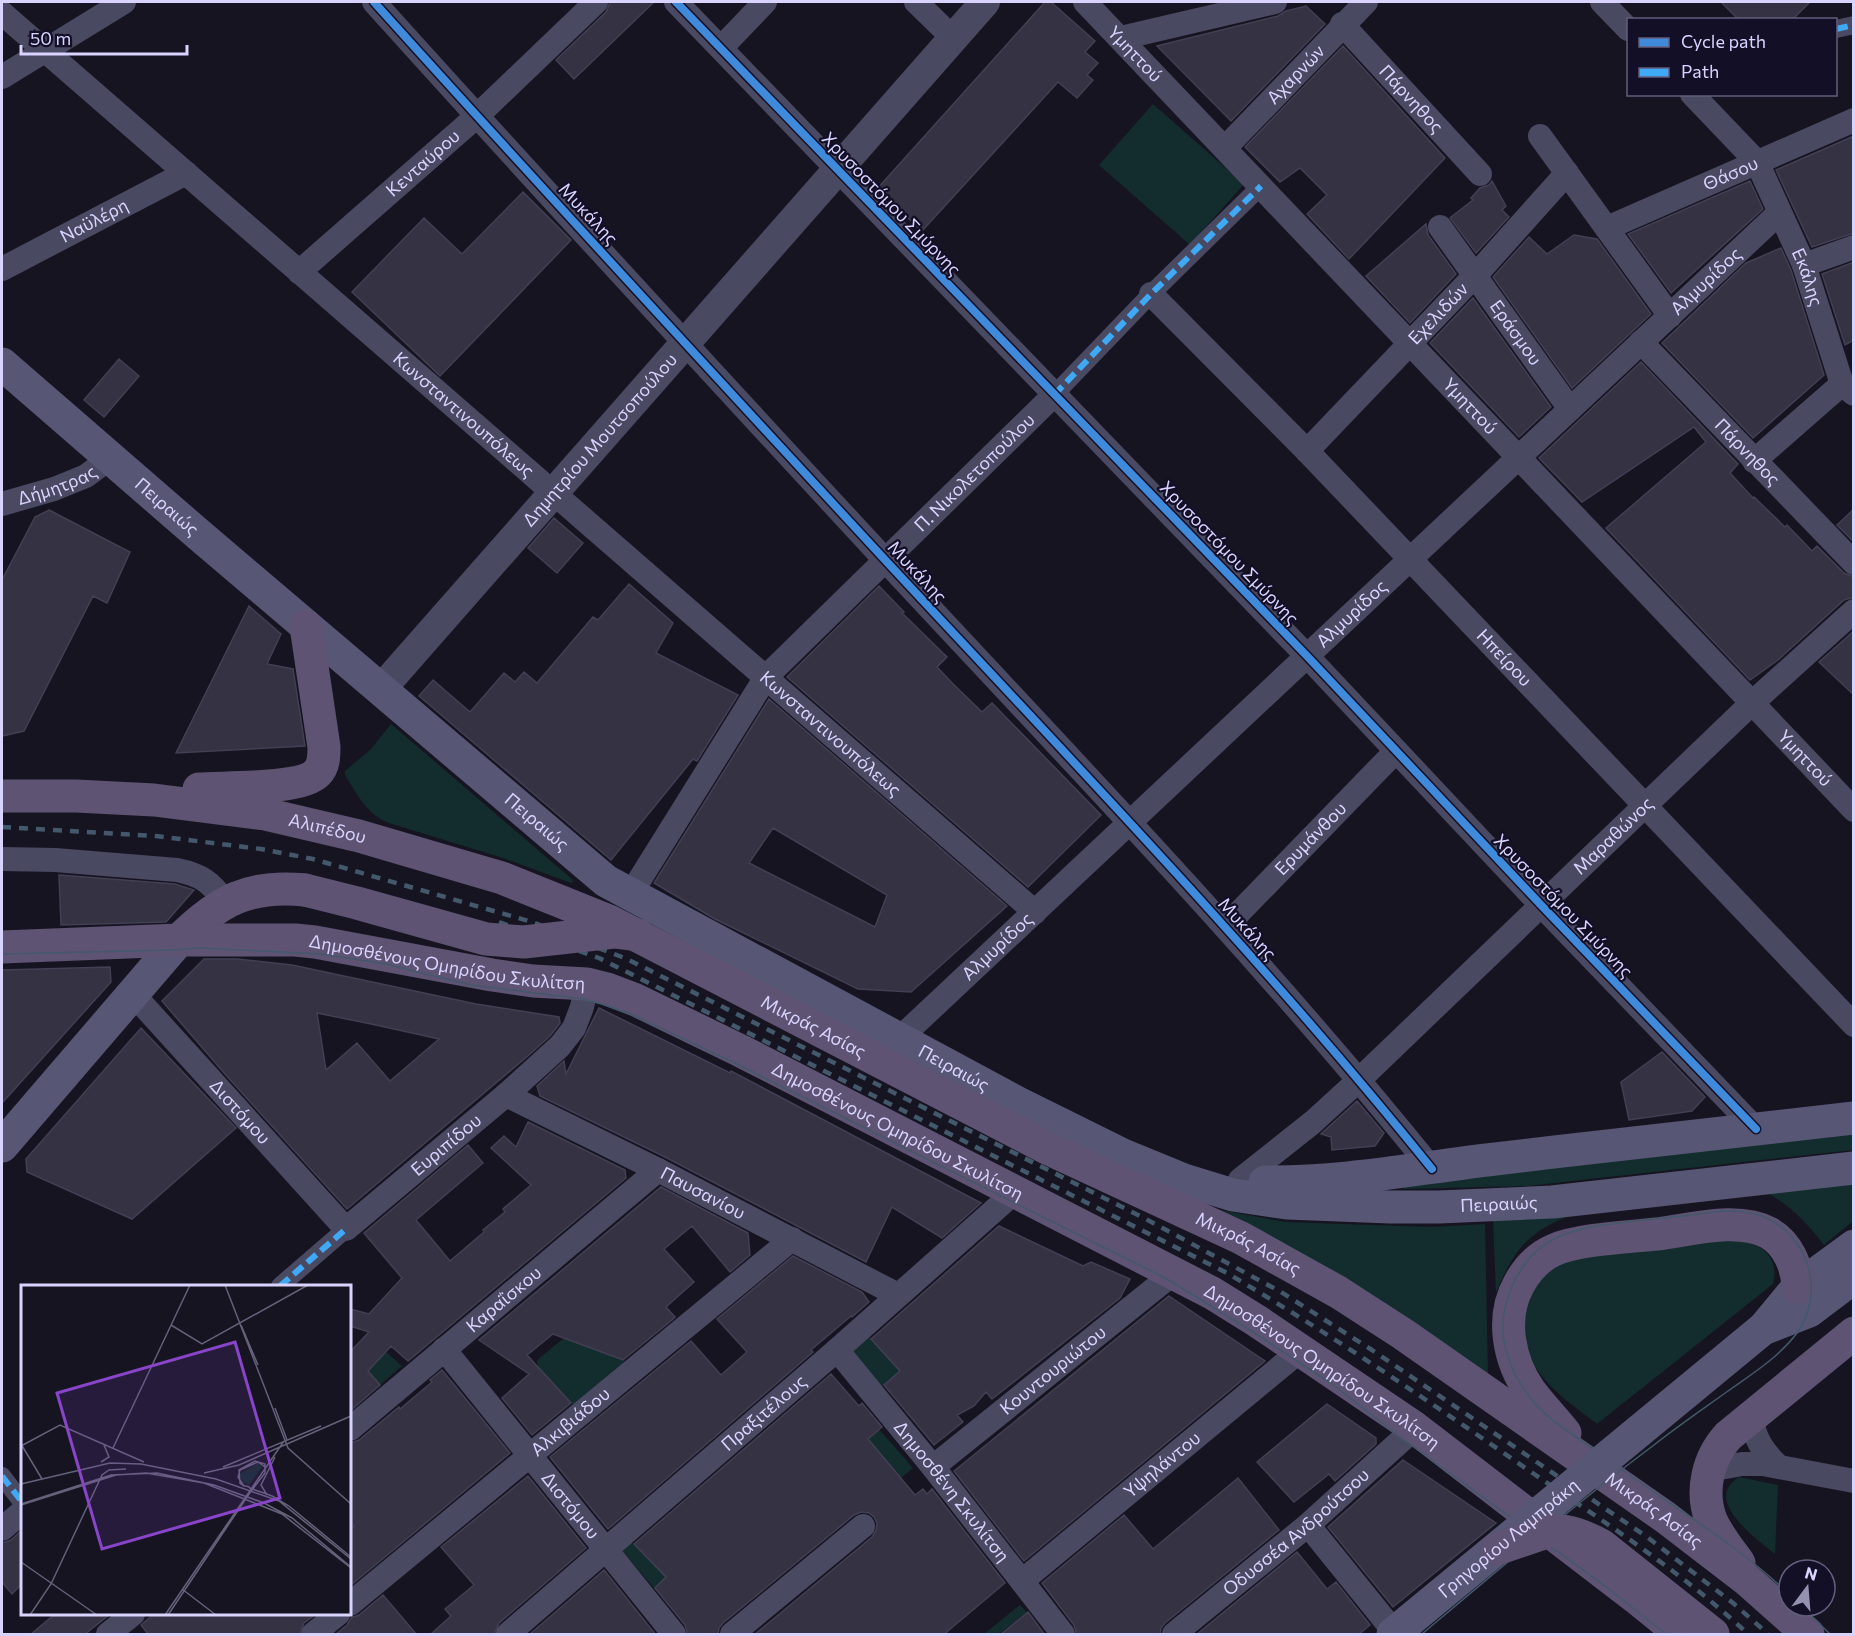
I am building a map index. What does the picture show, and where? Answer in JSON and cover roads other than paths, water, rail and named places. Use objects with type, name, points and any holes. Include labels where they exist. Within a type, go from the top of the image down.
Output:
[{"type":"main road","name":"Πειραιώς","points":[[2,364],[592,871],[630,895],[1086,1138],[1148,1165],[1212,1190],[1260,1200],[1325,1206],[1419,1207],[1552,1202],[1854,1168]]},
{"type":"main road","points":[[76,796],[289,784],[313,776],[322,765],[324,756],[306,626]]},
{"type":"main road","name":"Αλιπέδου","points":[[2,796],[76,796],[154,800],[244,810],[316,825],[502,878],[554,897],[638,935]]},
{"type":"main road","points":[[2,1146],[179,940],[200,920],[239,896],[274,888],[305,890],[486,939],[524,942],[614,932],[638,935]]},
{"type":"main road","name":"Μικράς Ασίας","points":[[638,935],[1036,1143],[1221,1228],[1296,1268],[1403,1334],[1591,1465],[1692,1538],[1771,1600],[1808,1635]]},
{"type":"main road","name":"Δημοσθένους Ομηρίδου Σκυλίτση","points":[[2,947],[179,940],[270,939],[315,942],[492,975],[533,981],[587,984],[636,1000],[741,1051],[1212,1293],[1301,1350],[1415,1428],[1639,1600],[1681,1635]]},
{"type":"main road","name":"Πειραιώς","points":[[1148,1165],[1186,1174],[1240,1180],[1329,1181],[1854,1118]]},
{"type":"main road","points":[[1591,1465],[1529,1390],[1510,1348],[1509,1314],[1514,1293],[1527,1270],[1538,1258],[1566,1245],[1716,1226],[1745,1226],[1770,1234],[1784,1246],[1794,1267],[1798,1287]]},
{"type":"main road","name":"Γρηγορίου Λαμπράκη","points":[[1395,1635],[1764,1329],[1798,1287],[1854,1246]]},
{"type":"main road","name":"Γρηγορίου Λαμπράκη","points":[[1764,1329],[1809,1311],[1854,1277]]},
{"type":"main road","points":[[1771,1600],[1721,1539],[1712,1521],[1707,1498],[1709,1470],[1720,1445],[1854,1333]]},
{"type":"main road","points":[[1497,1549],[1550,1531],[1569,1532],[1590,1538],[1665,1594],[1713,1635]]},
{"type":"street","points":[[2,77],[124,2]]},
{"type":"street","name":"Μυκάλης","points":[[374,2],[886,561],[1131,822],[1360,1079],[1432,1168]]},
{"type":"street","name":"Κενταύρου","points":[[299,272],[477,116],[596,2]]},
{"type":"street","name":"Χρυσοστόμου Σμύρνης","points":[[676,2],[1307,656],[1756,1130]]},
{"type":"street","points":[[721,48],[765,2]]},
{"type":"street","points":[[916,2],[953,38]]},
{"type":"street","name":"Δημητρίου Μουτσοπούλου","points":[[381,688],[985,2]]},
{"type":"street","name":"Υμηττού","points":[[1085,2],[1854,810]]},
{"type":"street","points":[[1121,38],[1275,2]]},
{"type":"street","name":"Αχαρνών","points":[[1225,148],[1342,24],[1366,2]]},
{"type":"street","points":[[1602,2],[1627,27]]},
{"type":"street","name":"Κωνσταντινουπόλεως","points":[[2,13],[1035,912]]},
{"type":"street","name":"Πάρνηθος","points":[[1342,24],[1479,174]]},
{"type":"street","points":[[1837,29],[1854,25]]},
{"type":"street","name":"Εκάλης","points":[[1694,96],[1756,162],[1804,265],[1848,389]]},
{"type":"street","name":"Θάσου","points":[[1607,228],[1854,120]]},
{"type":"street","points":[[1540,136],[1670,316]]},
{"type":"street","name":"Ναϋλέρη","points":[[2,269],[186,173]]},
{"type":"street","name":"Εχελιδών","points":[[1307,451],[1475,275],[1567,173]]},
{"type":"street","name":"Π. Νικολετοπούλου","points":[[630,895],[766,677],[1054,395],[1151,294],[1261,186]]},
{"type":"street","name":"Αλμυρίδος","points":[[899,1039],[1779,213]]},
{"type":"street","name":"Εράσμου","points":[[1440,227],[1570,409]]},
{"type":"street","points":[[1804,265],[1854,247]]},
{"type":"street","name":"Ηπείρου","points":[[1151,294],[1307,451],[1854,1025]]},
{"type":"street","name":"Πάρνηθος","points":[[1641,342],[1854,563]]},
{"type":"street","points":[[1754,461],[1848,389]]},
{"type":"street","name":"Δήμητρας","points":[[2,504],[54,489],[86,476],[110,458]]},
{"type":"street","name":"Μαραθώνος","points":[[1240,1180],[1313,1122],[1360,1079],[1752,703],[1854,611]]},
{"type":"street","name":"Ερυμάνθου","points":[[1225,927],[1396,751]]},
{"type":"street","points":[[2,859],[55,860],[177,870],[202,878],[211,884],[226,902]]},
{"type":"street","name":"Ευριπίδου","points":[[282,1285],[506,1095],[570,1036],[582,1007],[587,984]]},
{"type":"street","name":"Διστόμου","points":[[133,994],[346,1229]]},
{"type":"street","name":"Παυσανίου","points":[[506,1095],[658,1170],[898,1295]]},
{"type":"street","name":"Καραΐσκου","points":[[351,1429],[658,1170]]},
{"type":"street","name":"Πραξιτέλους","points":[[508,1635],[837,1350],[1016,1191]]},
{"type":"street","name":"Αλκιβιάδου","points":[[351,1603],[792,1239]]},
{"type":"street","name":"Κουντουριώτου","points":[[933,1467],[1174,1273]]},
{"type":"street","name":"Διστόμου","points":[[444,1349],[674,1635]]},
{"type":"street","name":"Δημοσθένη Σκυλίτση","points":[[837,1350],[933,1467],[1063,1635]]},
{"type":"street","name":"Υψηλάντου","points":[[1022,1581],[1301,1350]]},
{"type":"street","points":[[1752,1416],[1753,1428],[1760,1446],[1778,1466]]},
{"type":"street","name":"Οδυσσέα Ανδρούτσου","points":[[1174,1634],[1308,1525],[1415,1428]]},
{"type":"street","points":[[1709,1470],[1742,1464],[1778,1466],[1854,1481]]},
{"type":"street","points":[[2,1476],[21,1501]]},
{"type":"street","points":[[2,1529],[21,1513]]},
{"type":"street","points":[[1308,1525],[1395,1635]]},
{"type":"street","points":[[732,1635],[863,1526]]},
{"type":"street","points":[[313,1635],[337,1615]]},
{"type":"tram line","points":[[2,954],[200,948],[321,954],[386,964],[471,985],[584,999],[631,1014],[735,1063],[1167,1279],[1332,1384],[1403,1439],[1605,1586],[1666,1634]]},
{"type":"tram line","points":[[1722,1211],[1747,1212],[1762,1216],[1778,1225],[1791,1236],[1801,1250],[1808,1266],[1811,1283],[1806,1317],[1797,1333],[1765,1365],[1621,1470],[1546,1415],[1524,1390],[1512,1367],[1504,1342],[1503,1317],[1515,1280],[1526,1262],[1540,1248],[1555,1238],[1592,1227],[1722,1211]]},
{"type":"tram line","points":[[1422,1634],[1621,1470]]},
{"type":"tram line","points":[[1621,1470],[1719,1537],[1777,1583]]},
{"type":"tram line","points":[[1813,1618],[1830,1634]]},
{"type":"railway","points":[[2,827],[156,836],[261,849],[313,859],[532,922],[627,959],[1144,1218],[1281,1292],[1372,1350],[1647,1537],[1733,1603],[1768,1634]]},
{"type":"railway","points":[[499,922],[599,958],[1227,1273],[1382,1370],[1617,1531],[1697,1590],[1748,1634]]}]
